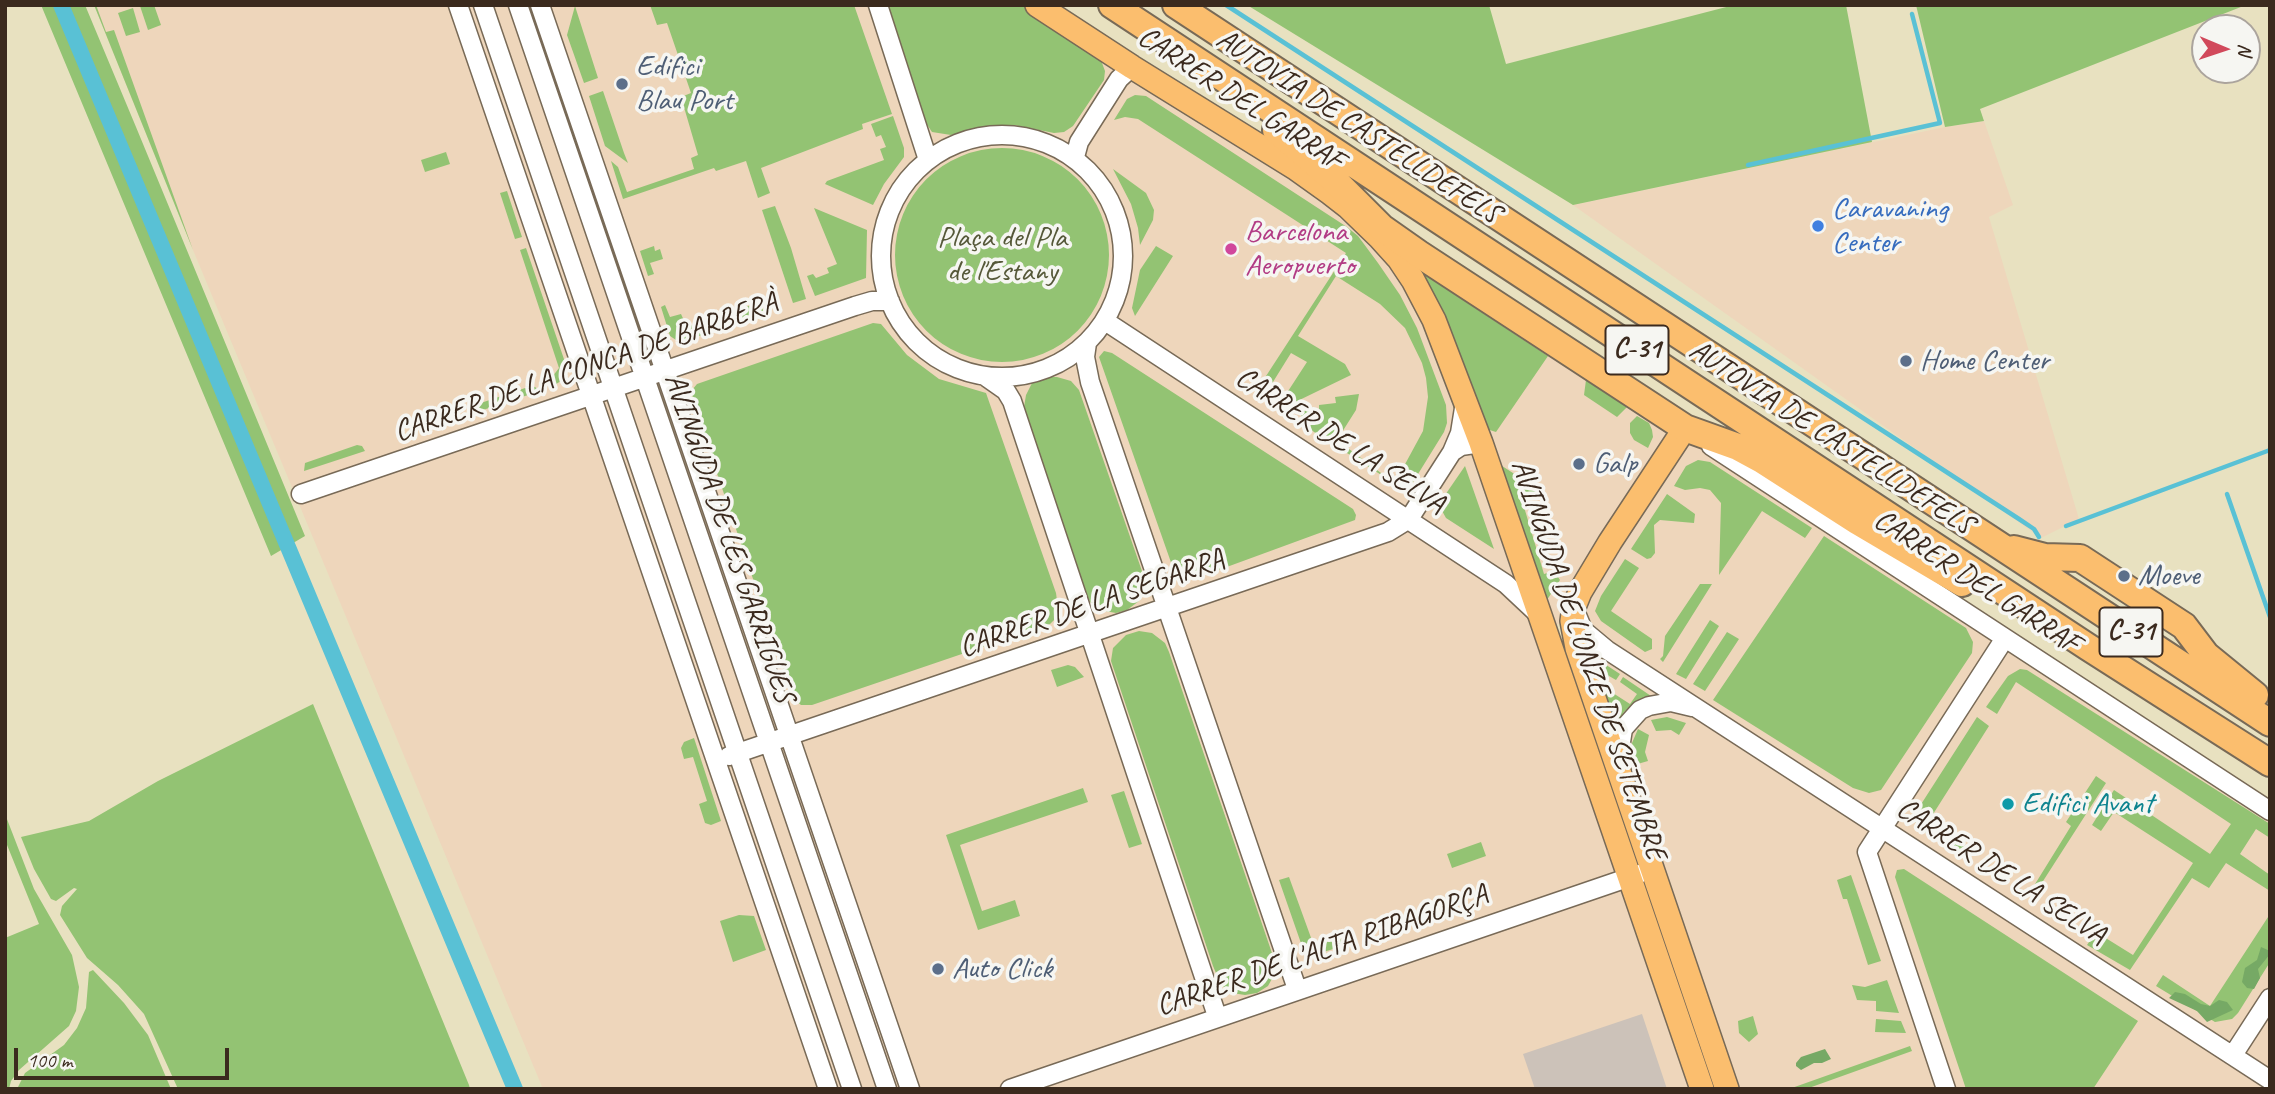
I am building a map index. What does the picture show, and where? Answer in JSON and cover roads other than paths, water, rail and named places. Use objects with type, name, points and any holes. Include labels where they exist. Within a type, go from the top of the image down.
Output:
[{"type":"highway","name":"AUTOVIA DE CASTELLDEFELS","points":[[1112,5],[2088,647],[2270,763]]},
{"type":"highway","name":"AUTOVIA DE CASTELLDEFELS","points":[[1176,5],[2270,723]]},
{"type":"highway","points":[[1187,54],[1308,157],[1382,228],[1685,428],[1738,447],[1762,460],[1857,521],[1995,603],[2088,647]]},
{"type":"highway","points":[[1382,228],[1399,259]]},
{"type":"highway","points":[[1993,542],[2034,555],[2080,558],[2184,626],[2206,655],[2270,707]]},
{"type":"main road","name":"CARRER DEL GARRAF","points":[[1037,5],[1132,68],[1295,168],[1348,206],[1399,259]]},
{"type":"main road","name":"AVINGUDA DE L'ONZE DE SETEMBRE","points":[[1399,259],[1434,320],[1481,443],[1702,1089]]},
{"type":"main road","points":[[1573,614],[1580,593],[1610,542],[1685,428]]},
{"type":"main road","name":"AVINGUDA DE L'ONZE DE SETEMBRE","points":[[1573,614],[1577,648],[1727,1089]]},
{"type":"street","points":[[458,5],[828,1089]]},
{"type":"street","name":"AVINGUDA DE LES GARRIGUES","points":[[482,5],[852,1089]]},
{"type":"street","name":"AVINGUDA DE LES GARRIGUES","points":[[518,5],[887,1089]]},
{"type":"street","name":"AVINGUDA DE LES GARRIGUES","points":[[540,5],[910,1089]]},
{"type":"street","points":[[878,5],[928,160]]},
{"type":"street","points":[[1075,157],[1079,142],[1119,79],[1132,68]]},
{"type":"street","points":[[991,135],[1031,138],[1075,157],[1100,184],[1114,209],[1123,243],[1123,272],[1118,294],[1105,321],[1087,344],[1069,358],[1048,369],[1021,377],[986,377],[965,373],[937,360],[911,337],[898,320],[881,264],[884,227],[899,192],[910,176],[928,160],[945,148],[970,139],[991,135]]},
{"type":"street","name":"CARRER DE LA CONCA DE BARBERÀ","points":[[301,494],[855,306],[890,300]]},
{"type":"street","name":"CARRER DE LA SELVA","points":[[1105,321],[1506,584],[1538,614]]},
{"type":"street","points":[[1087,344],[1085,356],[1090,382],[1297,989]]},
{"type":"street","points":[[986,377],[1006,391],[1012,401],[1217,1016]]},
{"type":"street","name":"CARRER DE LA SEGARRA","points":[[716,761],[1388,532],[1409,519],[1452,452],[1460,433],[1465,402]]},
{"type":"street","name":"CARRER DEL GARRAF","points":[[1685,428],[2270,811]]},
{"type":"street","points":[[1452,452],[1461,446],[1481,443]]},
{"type":"street","name":"CARRER DE LA SELVA","points":[[1573,614],[1588,635],[1607,650],[2270,1080]]},
{"type":"street","points":[[1946,1089],[1867,852],[2005,638]]},
{"type":"street","name":"CARRER DE LA SELVA","points":[[1617,764],[1623,729],[1640,710],[1671,702],[1703,710]]},
{"type":"street","name":"CARRER DE L'ALTA RIBAGORÇA","points":[[1010,1089],[1217,1016],[1653,870]]},
{"type":"street","points":[[2233,1055],[2270,998]]},
{"type":"waterway","points":[[61,5],[515,1089]]},
{"type":"waterway","points":[[1226,5],[2019,519],[2034,529],[2039,537]]},
{"type":"waterway","points":[[1748,165],[1940,123],[1912,14]]},
{"type":"waterway","points":[[2066,526],[2270,450]]},
{"type":"waterway","points":[[2227,494],[2270,617]]},
{"type":"place","name":"Edifici Blau Port","points":[[622,84]]},
{"type":"place","name":"Caravaning Center","points":[[1818,226]]},
{"type":"place","name":"Barcelona Aeropuerto","points":[[1231,249]]},
{"type":"place","name":"Home Center","points":[[1906,361]]},
{"type":"place","name":"Galp","points":[[1579,464]]},
{"type":"place","name":"Moeve","points":[[2124,576]]},
{"type":"place","name":"Edifici Avant","points":[[2008,804]]},
{"type":"place","name":"Auto Click","points":[[938,969]]},
{"type":"park label","name":"Plaça del Pla de l'Estany","points":[[1002,255]]}]
